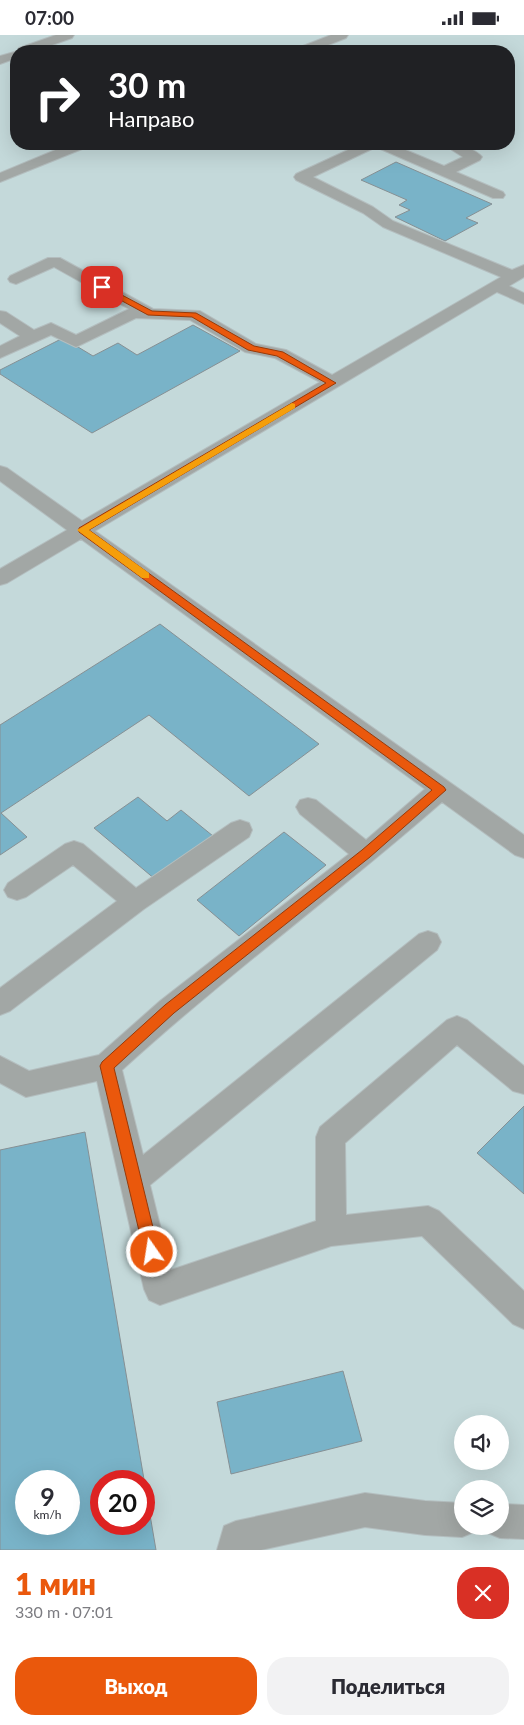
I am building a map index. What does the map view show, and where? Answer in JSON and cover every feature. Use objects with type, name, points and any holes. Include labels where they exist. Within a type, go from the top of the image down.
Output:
[{"type":"lane","points":[[40,45],[68,35]]},
{"type":"lane","points":[[318,45],[342,35]]},
{"type":"lane","points":[[0,178],[68,150]]},
{"type":"lane","points":[[359,150],[301,177],[368,209],[388,224],[511,277],[524,299]]},
{"type":"lane","points":[[394,150],[498,195]]},
{"type":"lane","points":[[444,172],[474,157],[459,150]]},
{"type":"lane","points":[[16,279],[54,261],[150,314]]},
{"type":"lane","points":[[0,578],[511,277]]},
{"type":"lane","points":[[0,353],[51,328],[76,342],[133,313],[194,315],[251,348],[280,354],[332,383]]},
{"type":"lane","points":[[0,316],[33,337]]},
{"type":"lane","points":[[0,472],[440,790],[524,848]]},
{"type":"lane","points":[[0,1068],[26,1084],[107,1066],[170,1009],[366,854],[440,790]]},
{"type":"lane","points":[[308,807],[366,854]]},
{"type":"lane","points":[[0,1003],[135,902],[240,830]]},
{"type":"lane","points":[[17,890],[74,851],[135,902]]},
{"type":"lane","points":[[135,1179],[428,942]]},
{"type":"lane","points":[[331,1231],[330,1137],[457,1028],[523,1082]]},
{"type":"lane","points":[[107,1066],[160,1289],[331,1231],[428,1221],[524,1313]]},
{"type":"lane","points":[[234,1550],[236,1538],[365,1510],[425,1518],[454,1519]]},
{"type":"lane","points":[[509,1521],[524,1522]]},
{"type":"shaded area","points":[[0,35],[524,35],[524,1550],[0,1550]]},
{"type":"building","points":[[396,162],[492,204],[466,218],[478,223],[445,241],[395,217],[410,210],[399,205],[407,200],[361,180]]},
{"type":"building","points":[[193,325],[240,351],[92,433],[0,374],[0,370],[63,338],[93,356],[118,343],[137,355]]},
{"type":"building","points":[[160,624],[319,744],[249,796],[149,715],[1,813],[27,837],[0,855],[0,725]]},
{"type":"building","points":[[138,797],[167,821],[181,810],[213,836],[156,880],[94,828]]},
{"type":"building","points":[[284,832],[326,865],[239,936],[197,900]]},
{"type":"building","points":[[524,1106],[524,1194],[477,1153]]},
{"type":"building","points":[[85,1132],[142,1470],[90,1470],[90,1535],[153,1535],[156,1550],[0,1550],[0,1150]]},
{"type":"building","points":[[343,1371],[362,1441],[231,1474],[217,1402]]},
{"type":"slow traffic","points":[[145,576],[82,530],[292,406]]},
{"type":"route","points":[[102,287],[150,314],[194,315],[251,348],[280,354],[332,383],[82,530],[440,790],[366,854],[170,1009],[107,1066],[152,1252]]}]
